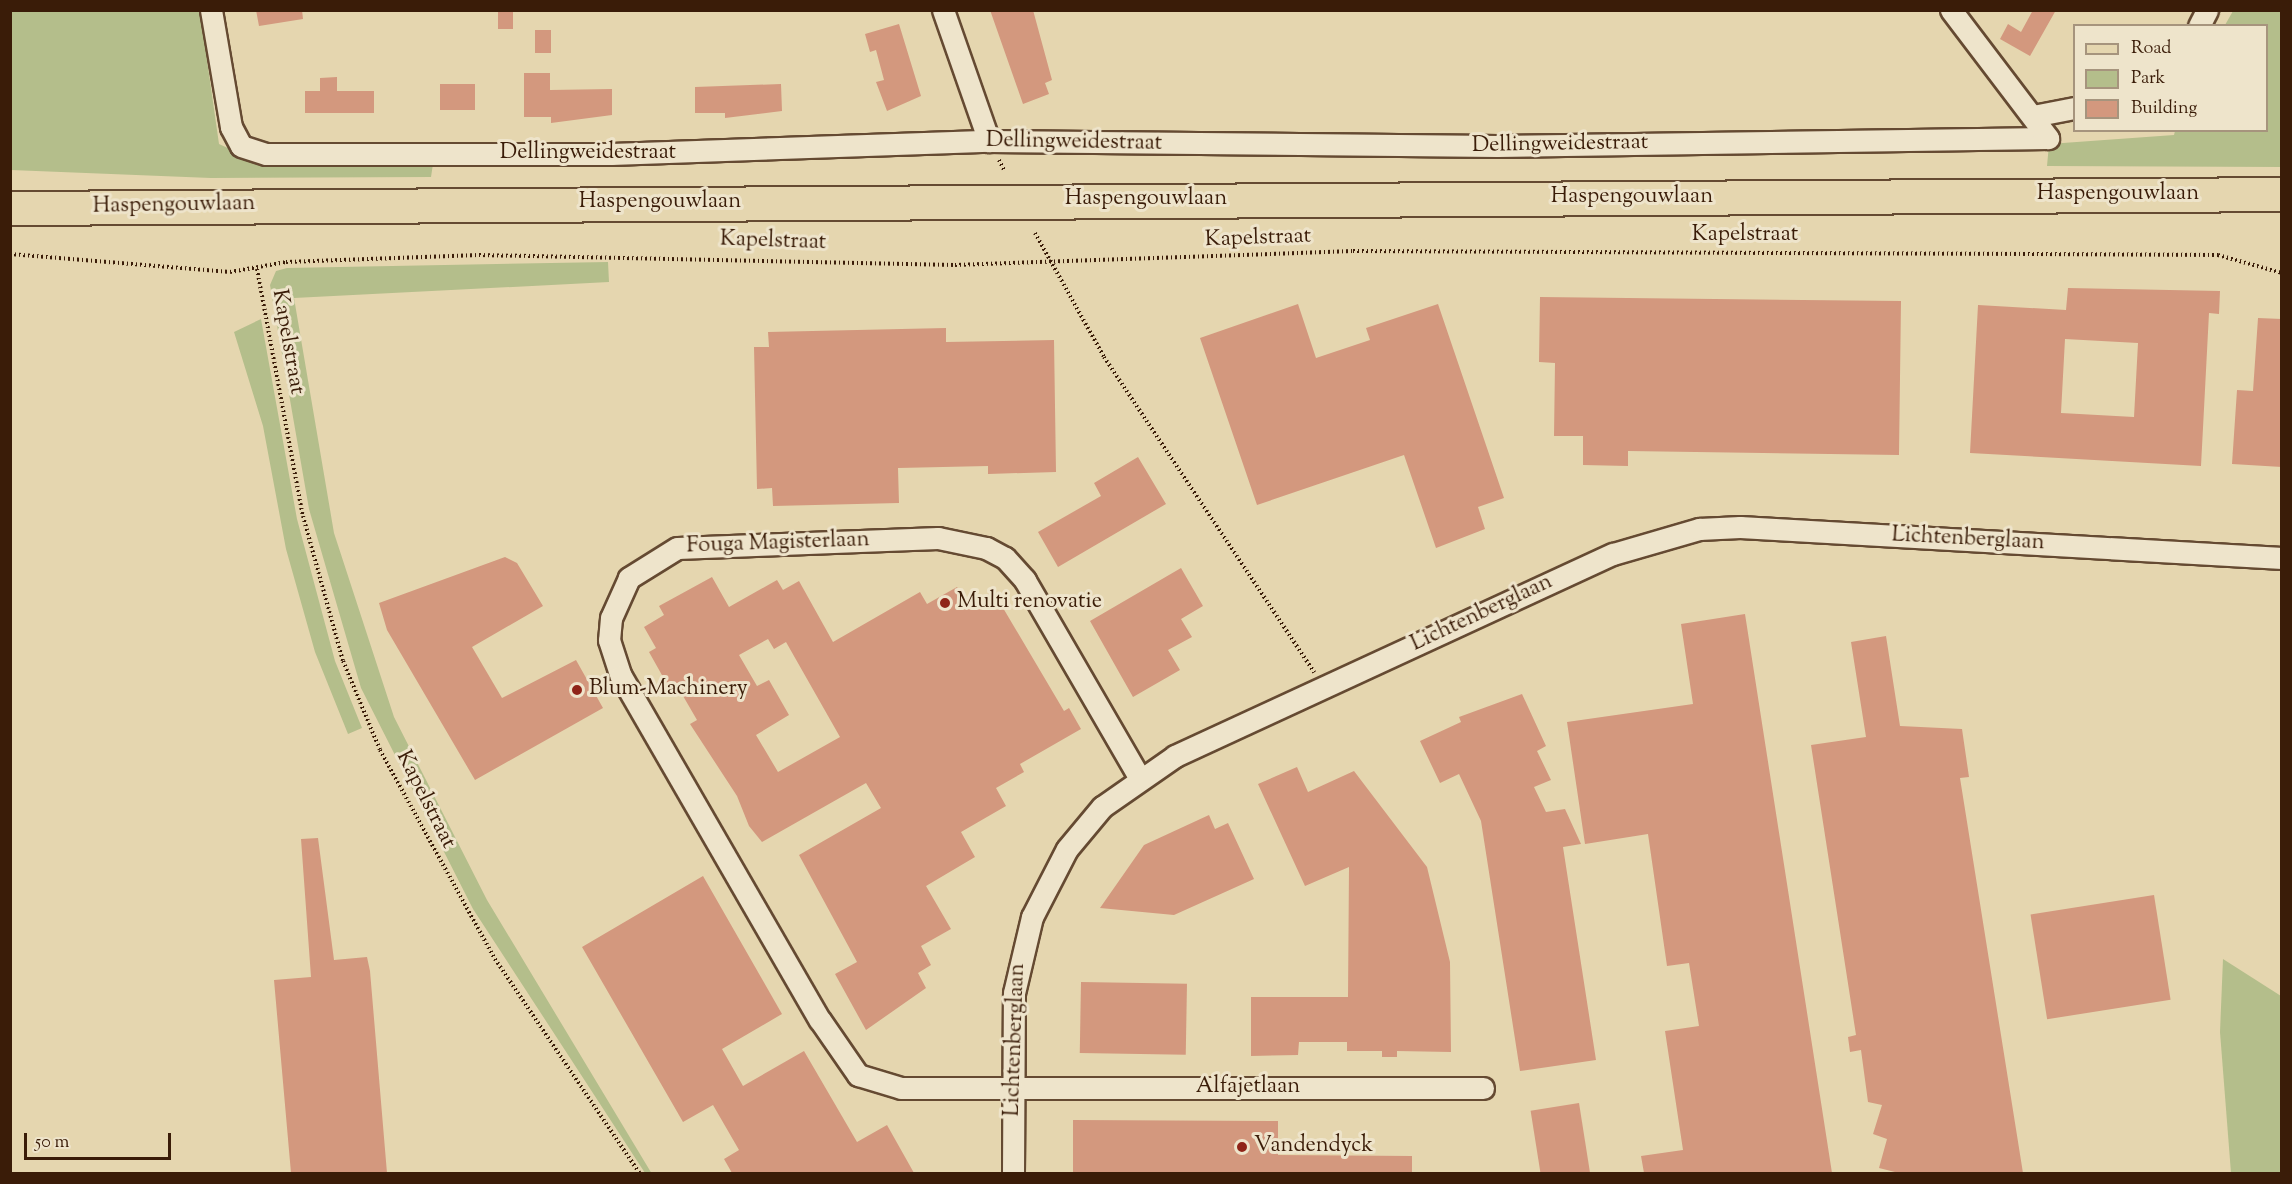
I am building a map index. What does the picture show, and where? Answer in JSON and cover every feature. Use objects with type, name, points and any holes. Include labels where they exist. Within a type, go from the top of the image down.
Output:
[{"type":"main road","name":"Haspengouwlaan","points":[[10,208],[2282,194]]},
{"type":"main road","points":[[10,195],[61,208]]},
{"type":"street","name":"Dellingweidestraat","points":[[211,10],[231,127],[241,146],[258,152],[611,154],[989,141],[1462,146],[2048,138],[2033,116]]},
{"type":"street","points":[[943,10],[989,141]]},
{"type":"street","points":[[1951,10],[2033,116],[2073,108]]},
{"type":"street","points":[[2200,24],[2207,10]]},
{"type":"street","name":"Lichtenberglaan","points":[[1013,1173],[1014,993],[1032,917],[1067,849],[1102,807],[1139,777],[1324,687],[1612,554],[1699,529],[1740,527],[2282,558]]},
{"type":"street","name":"Fouga Magisterlaan","points":[[1013,1088],[901,1088],[865,1078],[848,1065],[617,667],[609,640],[617,596],[648,562],[677,548],[938,538],[986,548],[1005,558],[1024,580],[1139,777]]},
{"type":"street","name":"Alfajetlaan","points":[[1013,1088],[1483,1089]]},
{"type":"path","points":[[1035,233],[1104,357],[1324,687]]},
{"type":"path","name":"Kapelstraat","points":[[640,1173],[495,959],[426,842],[372,730],[343,661],[303,516],[257,269],[286,262],[479,255],[1051,264],[1353,251],[2218,255],[2282,273]]},
{"type":"path","points":[[10,254],[257,269]]},
{"type":"green space","points":[[11,10],[200,11],[219,144],[258,162],[433,164],[431,177],[211,178],[11,170]]},
{"type":"green space","points":[[2233,11],[2281,11],[2281,167],[2047,166],[2049,144],[2174,135],[2175,132],[2268,132],[2268,24],[2226,24]]},
{"type":"green space","points":[[608,262],[609,282],[294,298],[334,533],[394,717],[487,900],[652,1174],[645,1173],[473,909],[361,688],[309,509],[270,285],[276,271],[287,268]]},
{"type":"green space","points":[[261,319],[297,519],[335,661],[362,728],[348,734],[315,652],[286,549],[263,426],[234,332]]},
{"type":"green space","points":[[2223,959],[2281,996],[2281,1173],[2231,1173],[2220,1032]]},
{"type":"building","points":[[256,10],[302,10],[303,19],[259,26]]},
{"type":"building","points":[[498,10],[513,10],[513,29],[498,29]]},
{"type":"building","points":[[990,10],[1033,10],[1052,80],[1045,83],[1049,94],[1023,104]]},
{"type":"building","points":[[2033,10],[2056,10],[2030,56],[2000,39],[2008,24],[2021,32]]},
{"type":"building","points":[[899,24],[921,96],[887,111],[876,82],[884,80],[876,50],[870,52],[865,34]]},
{"type":"building","points":[[535,30],[551,30],[551,53],[535,53]]},
{"type":"building","points":[[524,73],[550,73],[550,90],[612,89],[612,115],[551,123],[551,117],[524,117]]},
{"type":"building","points":[[337,77],[337,91],[374,91],[374,113],[305,113],[305,91],[320,91],[320,78]]},
{"type":"building","points":[[440,84],[475,84],[475,110],[440,110]]},
{"type":"building","points":[[781,84],[782,111],[725,118],[725,113],[695,113],[695,87]]},
{"type":"building","points":[[2068,288],[2220,291],[2219,314],[2209,313],[2201,466],[1970,453],[1978,305],[2066,310]],"holes":[[[2065,339],[2138,343],[2134,417],[2061,413]]]},
{"type":"building","points":[[1540,297],[1901,301],[1899,455],[1628,451],[1628,466],[1583,465],[1583,436],[1554,436],[1555,363],[1539,362]]},
{"type":"building","points":[[1298,304],[1316,358],[1370,340],[1366,328],[1438,304],[1504,498],[1478,507],[1485,529],[1436,548],[1404,455],[1257,505],[1200,338]]},
{"type":"building","points":[[2258,318],[2282,319],[2282,467],[2232,464],[2237,390],[2253,391]]},
{"type":"building","points":[[946,328],[946,342],[1054,340],[1056,472],[988,474],[988,466],[898,468],[899,503],[773,506],[772,488],[757,489],[754,347],[769,347],[768,332]]},
{"type":"building","points":[[1138,457],[1166,504],[1058,567],[1038,532],[1101,496],[1094,483]]},
{"type":"building","points":[[505,557],[517,563],[543,606],[472,647],[502,698],[576,660],[603,708],[475,780],[387,630],[379,603]]},
{"type":"building","points":[[1181,568],[1203,606],[1181,619],[1192,637],[1168,650],[1180,670],[1133,697],[1090,621]]},
{"type":"building","points":[[712,577],[729,607],[777,580],[783,590],[799,581],[833,642],[920,592],[927,604],[957,587],[968,606],[993,591],[1064,711],[1069,708],[1081,729],[1020,764],[1024,772],[996,788],[1006,806],[961,832],[975,857],[926,886],[951,929],[921,946],[931,965],[918,973],[926,988],[866,1030],[835,974],[857,962],[799,855],[881,808],[866,783],[762,842],[749,826],[737,796],[690,724],[697,720],[679,689],[672,693],[649,652],[656,648],[644,627],[664,615],[659,606]],"holes":[[[768,639],[774,649],[786,642],[840,737],[778,772],[756,735],[789,715],[769,680],[757,686],[739,655]]]},
{"type":"building","points":[[1745,614],[1832,1173],[1644,1173],[1641,1156],[1683,1150],[1665,1031],[1699,1026],[1689,963],[1667,966],[1648,834],[1585,844],[1567,722],[1693,704],[1681,624]]},
{"type":"building","points":[[1886,636],[1900,726],[1962,729],[1969,777],[1960,778],[2023,1173],[1899,1173],[1879,1168],[1887,1139],[1873,1134],[1882,1105],[1868,1102],[1861,1050],[1850,1052],[1848,1037],[1856,1035],[1811,745],[1866,737],[1851,642]]},
{"type":"building","points":[[1522,694],[1546,746],[1537,751],[1551,780],[1534,787],[1546,812],[1565,809],[1581,844],[1563,847],[1596,1060],[1520,1071],[1481,821],[1459,774],[1440,783],[1420,741],[1461,722],[1459,717]]},
{"type":"building","points":[[1297,767],[1308,792],[1354,771],[1427,867],[1450,962],[1451,1052],[1397,1051],[1397,1057],[1382,1057],[1382,1051],[1347,1051],[1347,1042],[1299,1042],[1298,1055],[1251,1056],[1251,997],[1348,997],[1349,867],[1305,886],[1258,784]]},
{"type":"building","points":[[1209,815],[1215,829],[1228,823],[1254,879],[1174,915],[1100,908],[1144,845]]},
{"type":"building","points":[[318,838],[334,960],[367,957],[370,971],[387,1173],[291,1173],[274,980],[311,977],[301,839]]},
{"type":"building","points":[[703,876],[782,1014],[722,1049],[743,1086],[804,1051],[857,1142],[887,1125],[914,1173],[732,1173],[724,1159],[739,1150],[713,1105],[683,1122],[582,947]]},
{"type":"building","points":[[2154,895],[2171,1000],[2047,1019],[2031,915]]},
{"type":"building","points":[[1081,982],[1187,984],[1186,1055],[1080,1053]]},
{"type":"building","points":[[1579,1103],[1590,1173],[1541,1174],[1531,1111]]},
{"type":"building","points":[[1073,1120],[1278,1121],[1278,1155],[1412,1156],[1412,1173],[1073,1173]]},
{"type":"place","name":"Multi renovatie","points":[[945,603]]},
{"type":"place","name":"Blum-Machinery","points":[[577,690]]},
{"type":"place","name":"Vandendyck","points":[[1242,1147]]}]
